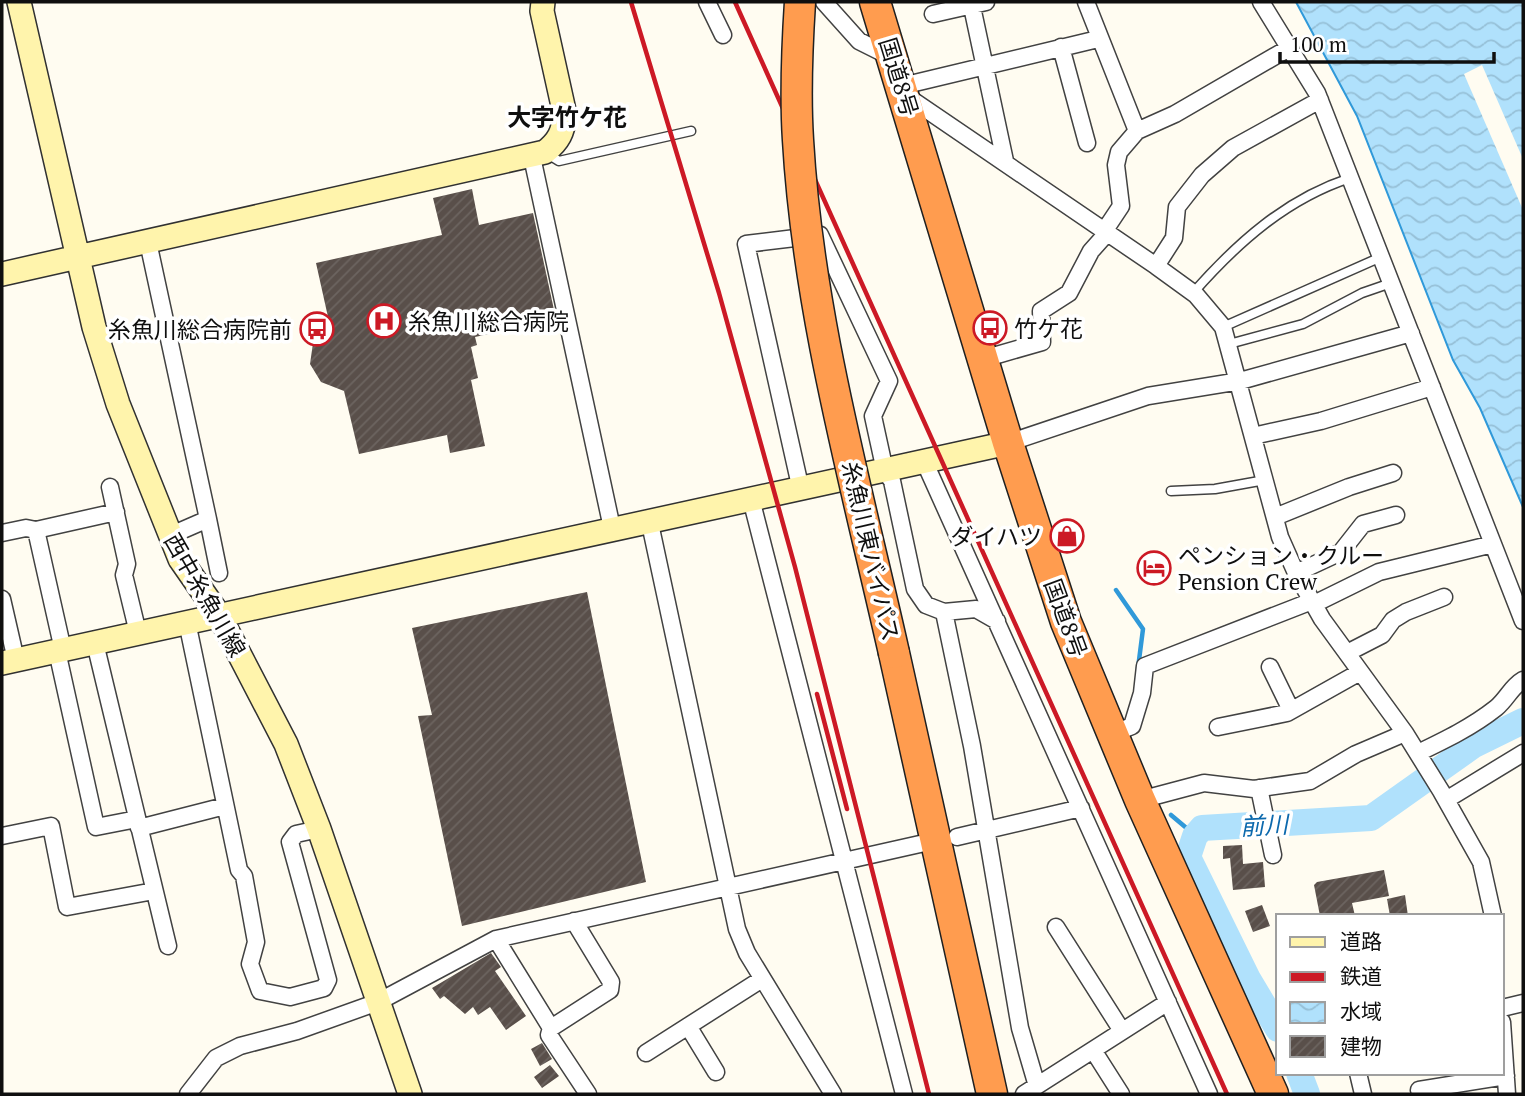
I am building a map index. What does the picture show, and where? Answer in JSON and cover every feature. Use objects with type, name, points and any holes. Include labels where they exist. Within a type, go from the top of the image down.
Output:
[{"type":"highway","name":"糸魚川東バイパス","points":[[800,2],[796,92],[806,222],[834,384],[992,1094]]},
{"type":"highway","name":"国道8号","points":[[876,2],[1007,443],[1066,622],[1140,800],[1273,1094]]},
{"type":"street","name":"西中糸魚川線","points":[[19,2],[94,327],[118,404],[180,559],[219,615],[286,744],[319,829],[410,1094]]},
{"type":"street","points":[[2,274],[539,155],[556,144],[563,132],[565,116],[542,11],[543,2]]},
{"type":"street","points":[[707,2],[723,35]]},
{"type":"street","points":[[824,2],[859,41],[900,80],[1005,161],[1193,293],[1223,327],[1240,381],[1275,517],[1296,573],[1313,603],[1405,733],[1444,795],[1481,862],[1493,914]]},
{"type":"street","points":[[1086,2],[1137,131]]},
{"type":"street","points":[[1261,2],[1320,100],[1523,621]]},
{"type":"street","points":[[933,13],[976,3],[985,65],[1005,161]]},
{"type":"street","points":[[900,80],[985,65],[1098,38]]},
{"type":"street","points":[[1062,47],[1087,142]]},
{"type":"street","points":[[983,359],[1042,342],[1041,311],[1069,293],[1091,251],[1121,206],[1116,165],[1119,152],[1137,131],[1175,114],[1289,48]]},
{"type":"street","points":[[1156,266],[1174,238],[1177,206],[1202,175],[1233,148],[1320,100]]},
{"type":"street","points":[[539,155],[611,528]]},
{"type":"street","points":[[801,490],[746,244],[820,235],[889,381],[873,416],[885,471],[892,481],[915,589],[926,605],[944,611],[976,609],[987,612],[997,621]]},
{"type":"street","points":[[148,242],[219,573]]},
{"type":"street","points":[[2,599],[9,662],[649,519],[925,463],[1007,443],[1148,396],[1240,381],[1411,333]]},
{"type":"street","points":[[1253,436],[1321,421],[1432,387]]},
{"type":"street","points":[[925,463],[1209,1094]]},
{"type":"street","points":[[1275,517],[1349,487],[1393,473]]},
{"type":"street","points":[[110,487],[127,564],[124,575],[138,633]]},
{"type":"street","points":[[751,499],[904,1094]]},
{"type":"street","points":[[2,533],[26,528],[36,530],[116,512]]},
{"type":"street","points":[[1296,573],[1341,552],[1363,524],[1396,514]]},
{"type":"street","points":[[169,536],[208,519]]},
{"type":"street","points":[[649,519],[730,886],[737,929],[762,979],[834,1094]]},
{"type":"street","points":[[36,530],[96,828],[138,824],[225,806]]},
{"type":"street","points":[[1112,734],[1132,726],[1142,693],[1145,666],[1313,603],[1379,572],[1493,544]]},
{"type":"street","points":[[1347,653],[1382,635],[1393,620],[1406,612],[1444,597]]},
{"type":"street","points":[[944,611],[972,746],[984,830],[1020,1028],[1028,1092],[1168,1002]]},
{"type":"street","points":[[187,622],[239,870],[244,876],[256,942],[250,964],[260,991],[290,997],[324,988],[328,980],[290,842],[296,834],[319,829]]},
{"type":"street","points":[[95,643],[168,946]]},
{"type":"street","points":[[1270,667],[1290,708]]},
{"type":"street","points":[[1218,727],[1287,713],[1290,708],[1360,672]]},
{"type":"street","points":[[1420,758],[1499,705],[1513,686],[1523,680]]},
{"type":"street","points":[[1140,800],[1204,783],[1259,788],[1310,781],[1356,754],[1405,733]]},
{"type":"street","points":[[1444,795],[1523,753]]},
{"type":"street","points":[[1259,788],[1273,855]]},
{"type":"street","points":[[957,837],[1081,808]]},
{"type":"street","points":[[2,836],[51,826],[67,907],[154,891]]},
{"type":"street","points":[[188,1094],[216,1058],[240,1046],[297,1031],[378,1002],[496,939],[920,844]]},
{"type":"street","points":[[574,921],[611,982],[610,990],[551,1028],[549,1035],[588,1094]]},
{"type":"street","points":[[1056,928],[1122,1031]]},
{"type":"street","points":[[496,939],[551,1028]]},
{"type":"street","points":[[646,1053],[762,979]]},
{"type":"street","points":[[1504,1008],[1523,1003]]},
{"type":"street","points":[[688,1026],[716,1072]]},
{"type":"street","points":[[1093,1050],[1121,1094]]},
{"type":"street","points":[[1504,1050],[1506,1079]]},
{"type":"street","points":[[1506,1079],[1523,1058]]},
{"type":"street","points":[[1358,1075],[1363,1094]]},
{"type":"street","points":[[1419,1090],[1506,1079],[1523,1089]]},
{"type":"lane","points":[[539,155],[559,161],[691,131]]},
{"type":"lane","points":[[1193,293],[1240,243],[1265,223],[1319,188],[1350,178]]},
{"type":"lane","points":[[1223,327],[1381,257]]},
{"type":"lane","points":[[1229,344],[1303,324],[1362,293],[1391,282]]},
{"type":"lane","points":[[1171,491],[1215,489],[1265,480]]},
{"type":"water","points":[[1296,2],[1523,2],[1523,507],[1480,408],[1453,360],[1357,116]]},
{"type":"pier","points":[[1482,65],[1523,159],[1523,210],[1464,74]]},
{"type":"building","name":"糸魚川総合病院","points":[[472,189],[479,225],[533,213],[556,319],[475,337],[477,345],[471,347],[478,378],[471,380],[485,446],[450,453],[447,435],[359,454],[344,391],[321,382],[310,364],[313,343],[330,326],[316,263],[442,235],[433,198]]},
{"type":"building","points":[[587,592],[646,882],[462,926],[418,716],[432,715],[412,628]]},
{"type":"building","points":[[1242,845],[1243,864],[1263,862],[1265,887],[1233,890],[1230,858],[1223,859],[1223,846]]},
{"type":"building","points":[[1384,870],[1389,896],[1352,903],[1355,914],[1320,914],[1314,885],[1317,882]]},
{"type":"building","points":[[1405,895],[1408,914],[1390,914],[1387,899]]},
{"type":"building","points":[[1262,905],[1270,926],[1253,932],[1245,911]]},
{"type":"building","points":[[491,953],[501,967],[495,971],[526,1016],[506,1030],[490,1007],[478,1015],[473,1007],[465,1014],[444,996],[440,999],[432,988]]},
{"type":"building","points":[[542,1043],[552,1059],[540,1066],[531,1049]]},
{"type":"building","points":[[550,1065],[559,1076],[542,1088],[534,1077]]},
{"type":"waterway","points":[[1116,590],[1143,629],[1138,668]]},
{"type":"waterway","name":"前川","points":[[1276,1026],[1248,979],[1188,857],[1195,836],[1202,828],[1371,818],[1474,745],[1523,721]]},
{"type":"waterway","points":[[1171,815],[1190,831],[1198,833]]},
{"type":"waterway","name":"前川","points":[[1300,1075],[1307,1094]]},
{"type":"railway","points":[[631,2],[719,293],[795,567],[929,1094]]},
{"type":"railway","points":[[735,2],[1227,1094]]},
{"type":"railway","points":[[817,694],[847,809]]},
{"type":"place","name":"糸魚川総合病院","points":[[384,321]]},
{"type":"place","name":"竹ケ花","points":[[990,328]]},
{"type":"place","name":"糸魚川総合病院前","points":[[317,329]]},
{"type":"place","name":"ダイハツ","points":[[1067,536]]},
{"type":"place","name":"ペンション・クルー Pension Crew","points":[[1154,568]]},
{"type":"district","name":"大字竹ケ花","points":[[567,117]]}]
